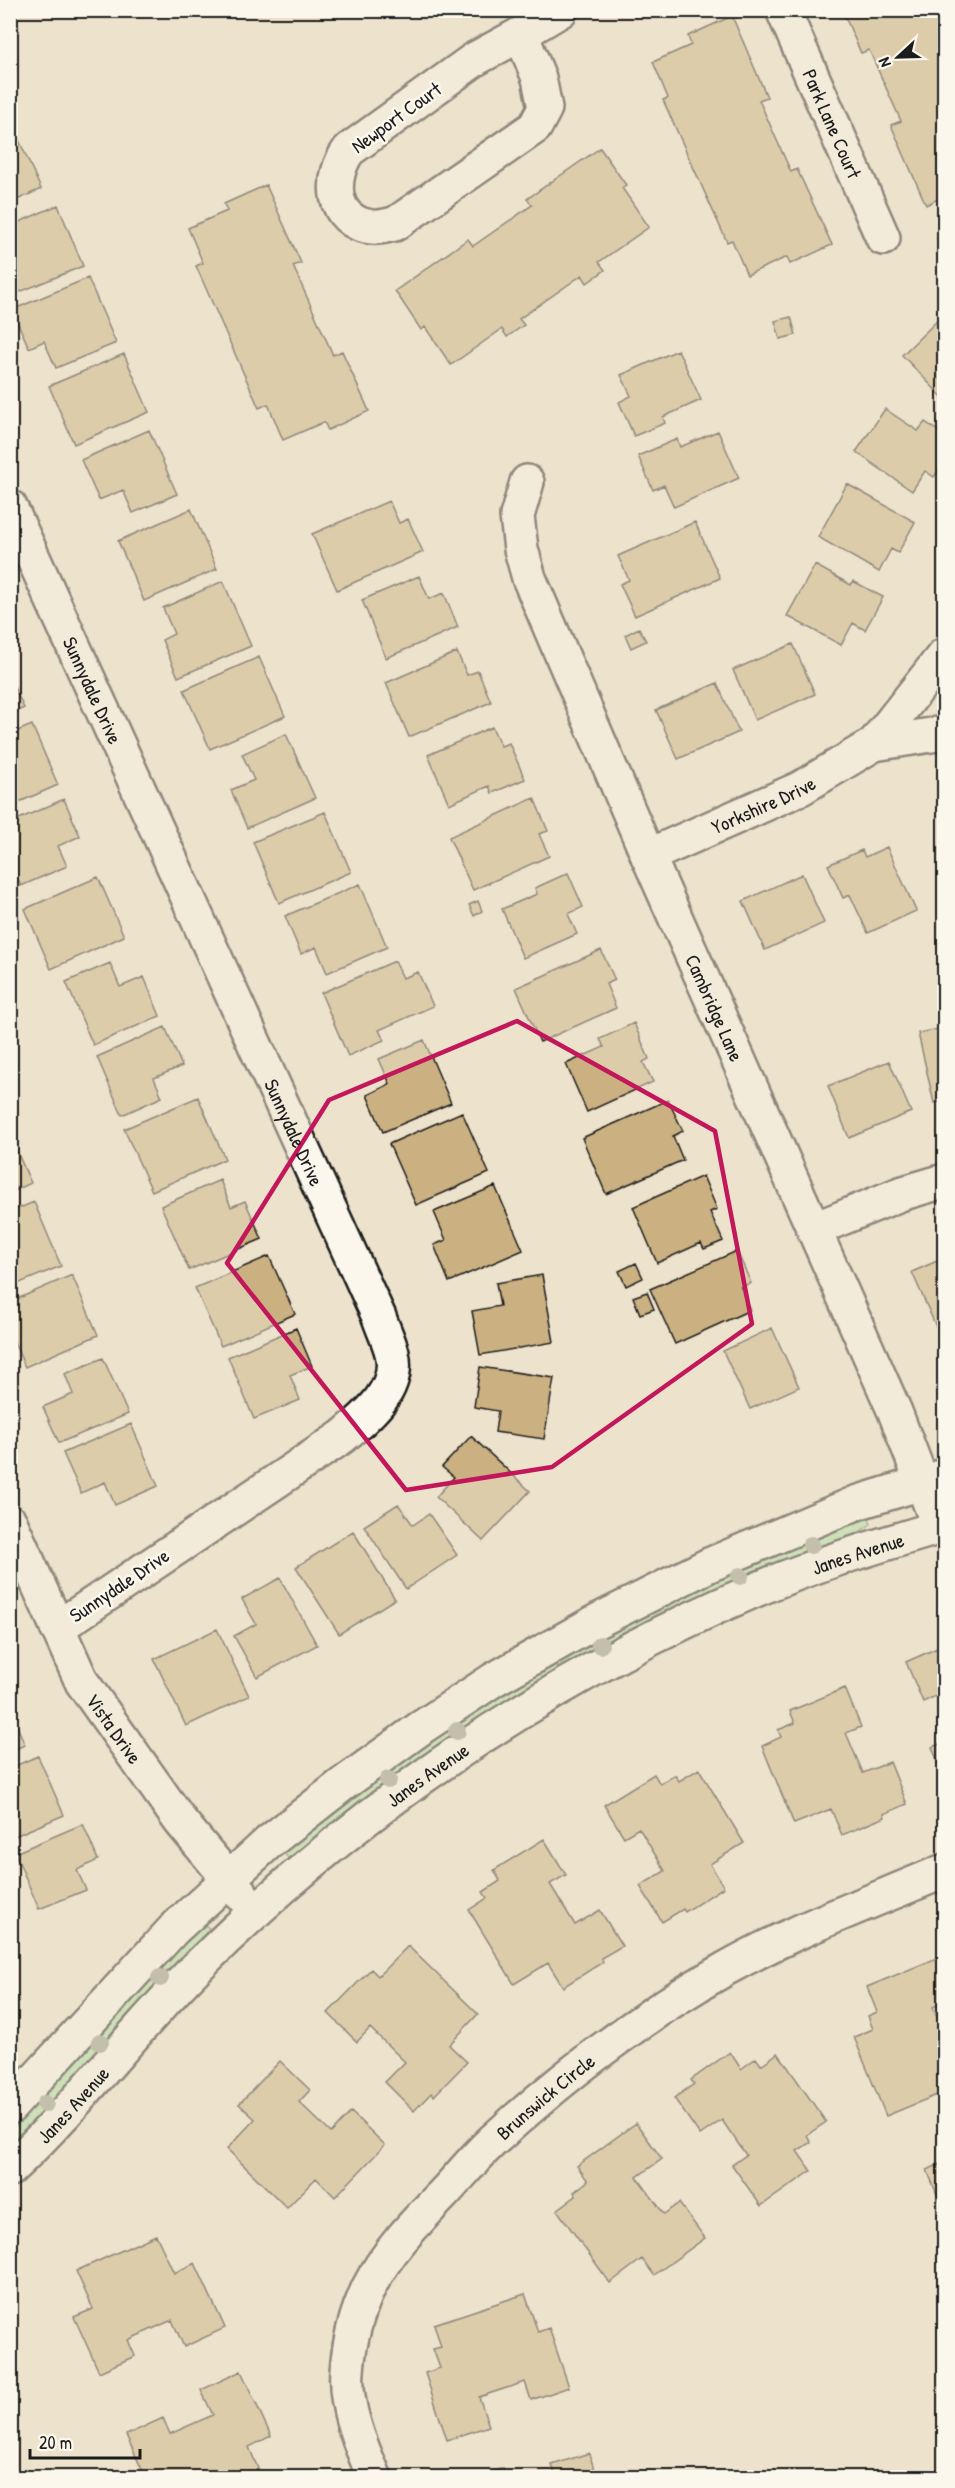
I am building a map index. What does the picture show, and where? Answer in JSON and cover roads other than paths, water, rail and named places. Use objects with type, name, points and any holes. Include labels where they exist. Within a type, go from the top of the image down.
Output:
[{"type":"street","name":"Newport Court","points":[[521,34],[539,78],[545,108],[536,127],[395,224],[372,228],[356,222],[344,212],[336,196],[335,177],[339,164],[349,150],[476,59],[561,10]]},
{"type":"street","name":"Park Lane Court","points":[[783,10],[883,238]]},
{"type":"street","name":"Cambridge Lane","points":[[527,482],[518,516],[521,549],[529,578],[648,856],[815,1229],[934,1479],[942,1526]]},
{"type":"street","name":"Sunnydale Drive","points":[[10,507],[374,1306],[393,1355],[389,1387],[371,1412],[342,1437],[57,1628]]},
{"type":"street","name":"Yorkshire Drive","points":[[648,856],[801,788],[874,744],[945,655]]},
{"type":"street","name":"Yorkshire Drive","points":[[874,744],[945,734]]},
{"type":"street","points":[[815,1229],[900,1194],[945,1181]]},
{"type":"street","points":[[10,2107],[142,1963],[269,1842],[344,1784],[492,1680],[597,1621],[710,1565],[856,1503],[934,1479]]},
{"type":"street","name":"Vista Drive","points":[[10,1522],[82,1682],[181,1822],[257,1912]]},
{"type":"street","name":"Janes Avenue","points":[[10,2169],[39,2143],[195,1970],[323,1851],[392,1801],[533,1704],[583,1676],[753,1591],[847,1555],[942,1526]]},
{"type":"street","name":"Brunswick Circle","points":[[375,2478],[355,2433],[353,2421],[346,2374],[353,2333],[370,2287],[393,2251],[476,2158],[496,2137],[566,2077],[682,1994],[727,1967],[796,1934],[945,1871]]}]
